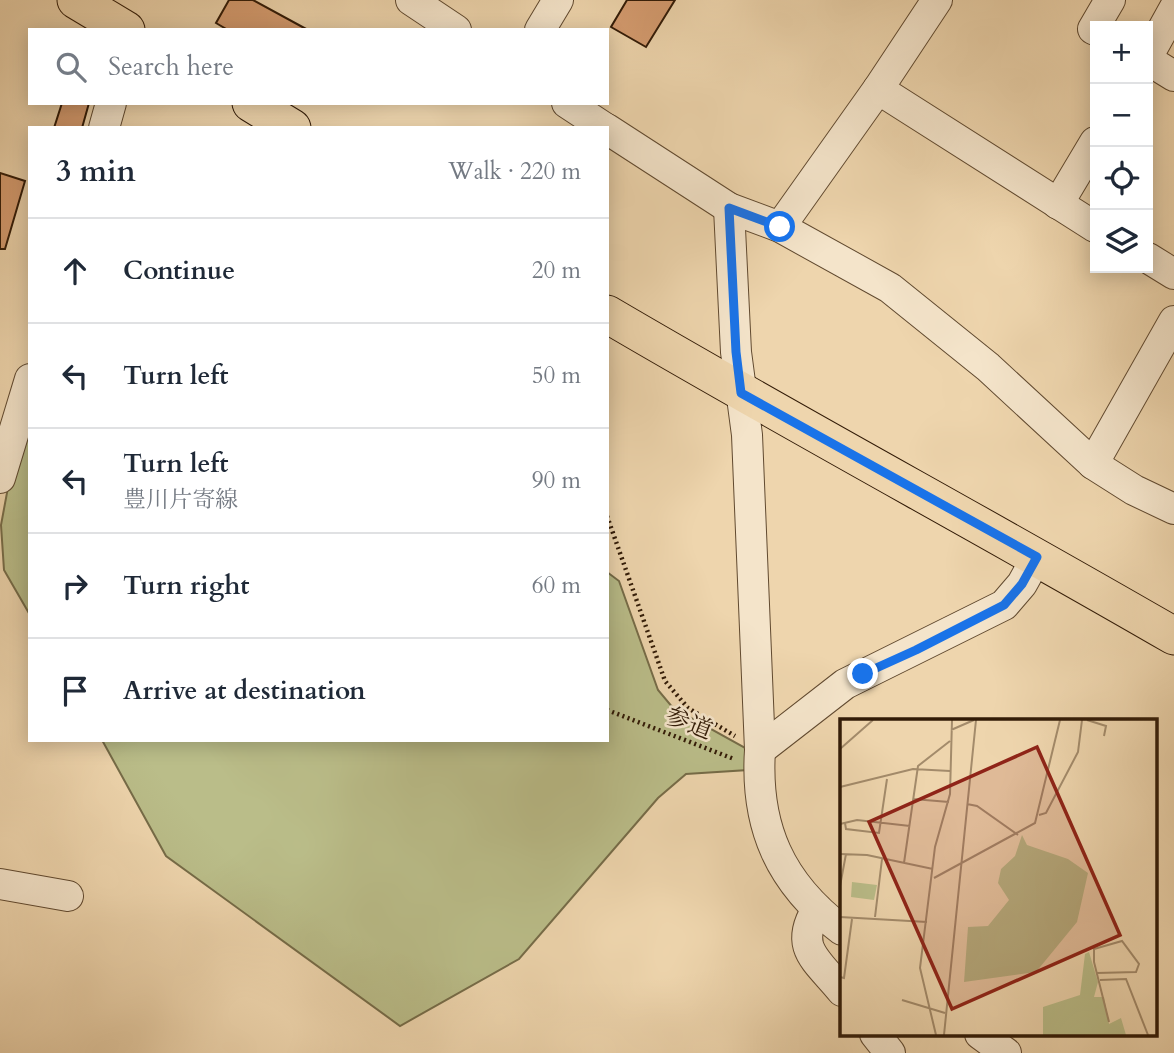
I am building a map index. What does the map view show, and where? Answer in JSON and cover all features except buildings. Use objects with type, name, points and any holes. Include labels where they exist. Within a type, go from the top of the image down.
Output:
[{"type":"main road","points":[[76,0],[123,28]]},
{"type":"main road","points":[[253,105],[289,126]]},
{"type":"main road","points":[[609,315],[741,393],[1174,636]]},
{"type":"street","points":[[411,0],[453,28]]},
{"type":"street","points":[[541,28],[558,0]]},
{"type":"street","points":[[780,227],[878,89],[937,0]]},
{"type":"street","points":[[1098,21],[1110,0]]},
{"type":"street","points":[[1153,49],[1174,9]]},
{"type":"street","points":[[1153,61],[1174,76]]},
{"type":"street","points":[[878,89],[1090,224]]},
{"type":"street","points":[[105,126],[110,105]]},
{"type":"street","points":[[570,105],[603,126]]},
{"type":"street","points":[[609,130],[729,208],[780,227],[890,288],[988,367],[1093,464],[1134,490],[1174,509]]},
{"type":"street","points":[[1058,204],[1092,147]]},
{"type":"street","points":[[729,208],[736,352],[747,435],[759,760],[764,814],[782,867],[817,909],[840,928]]},
{"type":"street","points":[[1153,261],[1174,274]]},
{"type":"street","points":[[1093,464],[1174,321]]},
{"type":"street","points":[[0,478],[28,386]]},
{"type":"street","points":[[759,760],[845,684],[1004,605],[1022,584],[1037,557]]},
{"type":"street","points":[[0,884],[68,896]]},
{"type":"street","points":[[817,909],[807,924],[805,936],[808,948],[840,988]]},
{"type":"street","points":[[877,1036],[890,1053]]},
{"type":"street","points":[[983,1036],[1006,1053]]},
{"type":"path","points":[[609,522],[665,681],[688,708],[759,760]]},
{"type":"path","name":"参道","points":[[609,711],[759,760]]},
{"type":"green space","points":[[28,419],[28,612],[4,570],[1,525],[9,482]]},
{"type":"green space","points":[[609,574],[619,581],[658,690],[673,708],[749,750],[748,770],[686,774],[658,798],[519,959],[400,1026],[166,856],[103,742],[609,742]]},
{"type":"route","points":[[780,227],[729,208],[736,352],[741,393],[1037,557],[1022,584],[1004,605],[863,674]]}]
